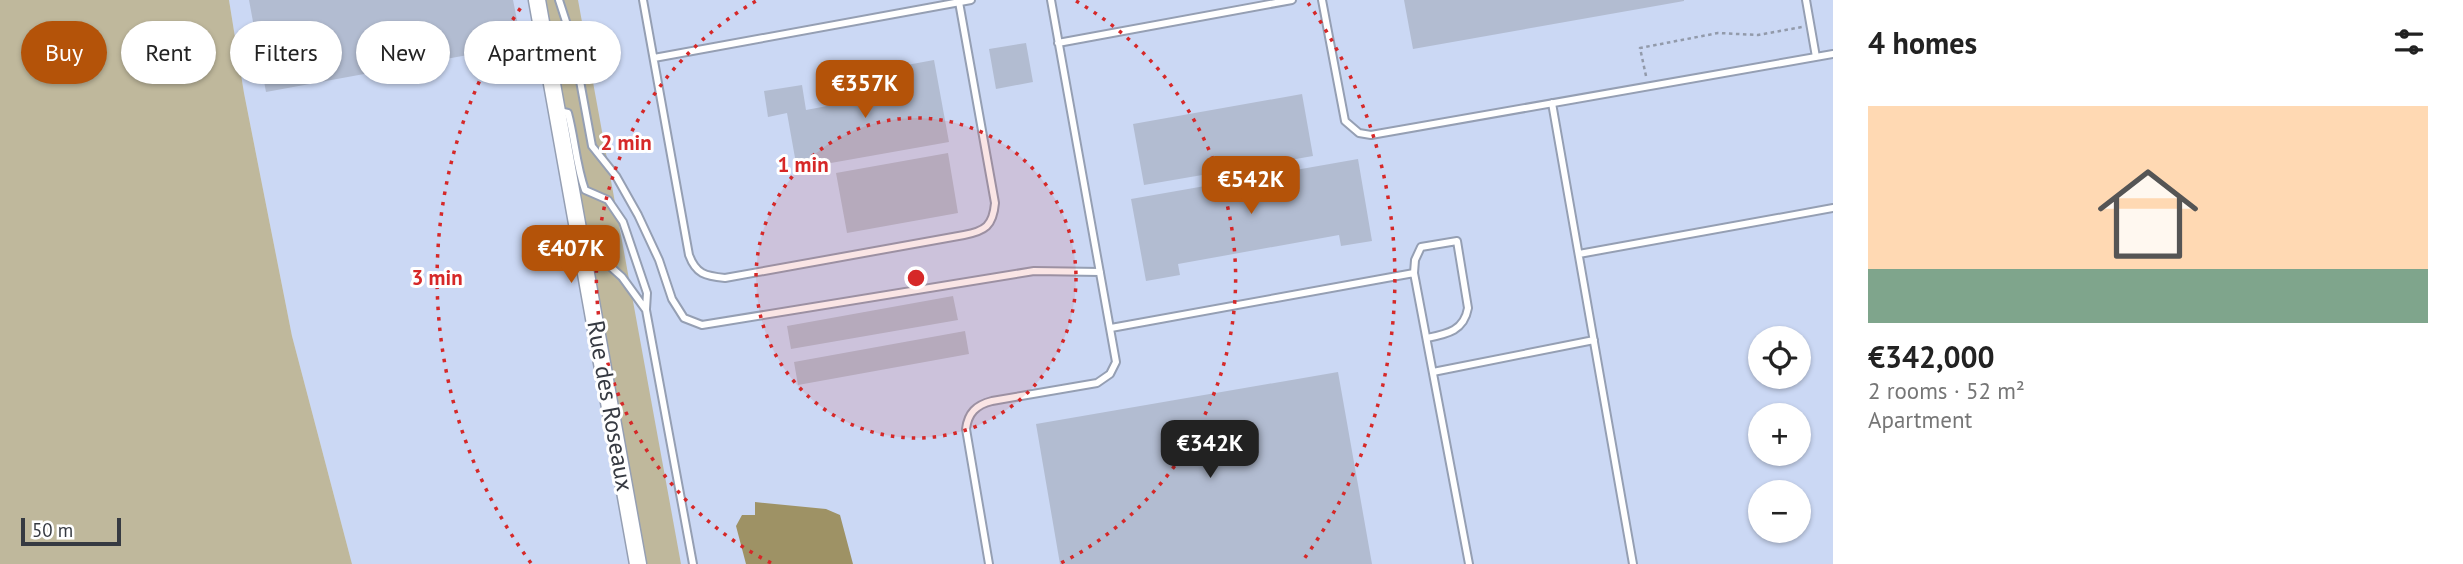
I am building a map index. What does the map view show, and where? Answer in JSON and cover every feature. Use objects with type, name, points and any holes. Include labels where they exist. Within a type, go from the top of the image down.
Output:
[{"type":"street","name":"Rue des Roseaux","points":[[537,0],[638,564]]},
{"type":"lane","points":[[558,0],[573,43],[592,146],[616,176],[638,215],[659,260],[672,299],[684,318],[702,325],[1034,271],[1100,272]]},
{"type":"lane","points":[[643,0],[689,255],[694,268],[704,276],[725,278],[964,236],[988,226],[994,216],[995,203],[960,2]]},
{"type":"lane","points":[[654,58],[971,0]]},
{"type":"lane","points":[[989,564],[966,429],[971,411],[982,403],[1104,380],[1116,362],[1051,0]]},
{"type":"lane","points":[[1058,43],[1292,0]]},
{"type":"lane","points":[[1322,0],[1342,112],[1351,128],[1359,133],[1381,134],[1833,54]]},
{"type":"lane","points":[[1806,0],[1816,57]]},
{"type":"lane","points":[[1552,103],[1633,564]]},
{"type":"lane","points":[[557,111],[568,113],[585,190],[608,200],[623,222],[647,293],[646,310],[693,564]]},
{"type":"lane","points":[[1578,254],[1833,208]]},
{"type":"lane","points":[[580,240],[622,277],[646,310]]},
{"type":"lane","points":[[1427,338],[1458,329],[1466,318],[1468,308],[1457,241],[1421,247],[1415,260],[1414,273],[1469,564]]},
{"type":"lane","points":[[1111,328],[1414,273]]},
{"type":"lane","points":[[1433,372],[1594,340]]},
{"type":"path","points":[[1648,87],[1640,48],[1718,33],[1758,35],[1811,26]]},
{"type":"shaded area","points":[[0,0],[229,0],[232,21],[230,21],[230,84],[243,84],[292,336],[352,564],[0,564]]},
{"type":"shaded area","points":[[229,0],[1833,0],[1833,564],[352,564],[292,336],[243,84],[342,84],[342,21],[232,21]]},
{"type":"shaded area","points":[[537,0],[578,0],[582,21],[541,21]]},
{"type":"shaded area","points":[[552,84],[593,84],[681,564],[638,564]]},
{"type":"shaded area","points":[[755,502],[826,509],[840,515],[853,564],[746,564],[736,526],[742,515],[755,515]]},
{"type":"building","points":[[249,0],[513,0],[517,21],[464,21],[464,56],[450,58],[450,21],[356,21],[356,75],[342,78],[342,21],[253,21]]},
{"type":"building","points":[[1404,0],[1684,0],[1684,1],[1413,49]]},
{"type":"building","points":[[1026,43],[1033,82],[996,89],[989,49]]},
{"type":"building","points":[[934,60],[949,142],[797,169],[787,113],[768,117],[764,91],[802,85],[806,110],[901,92],[896,67]]},
{"type":"building","points":[[265,84],[310,84],[266,92]]},
{"type":"building","points":[[1302,94],[1313,156],[1144,185],[1133,124]]},
{"type":"building","points":[[948,153],[958,213],[847,233],[836,173]]},
{"type":"building","points":[[1358,159],[1372,241],[1341,246],[1339,235],[1178,264],[1180,275],[1146,281],[1131,199]]},
{"type":"building","points":[[953,296],[958,320],[791,349],[787,326]]},
{"type":"building","points":[[965,331],[969,354],[798,385],[794,362]]},
{"type":"building","points":[[1338,372],[1372,564],[1060,564],[1036,424]]}]
